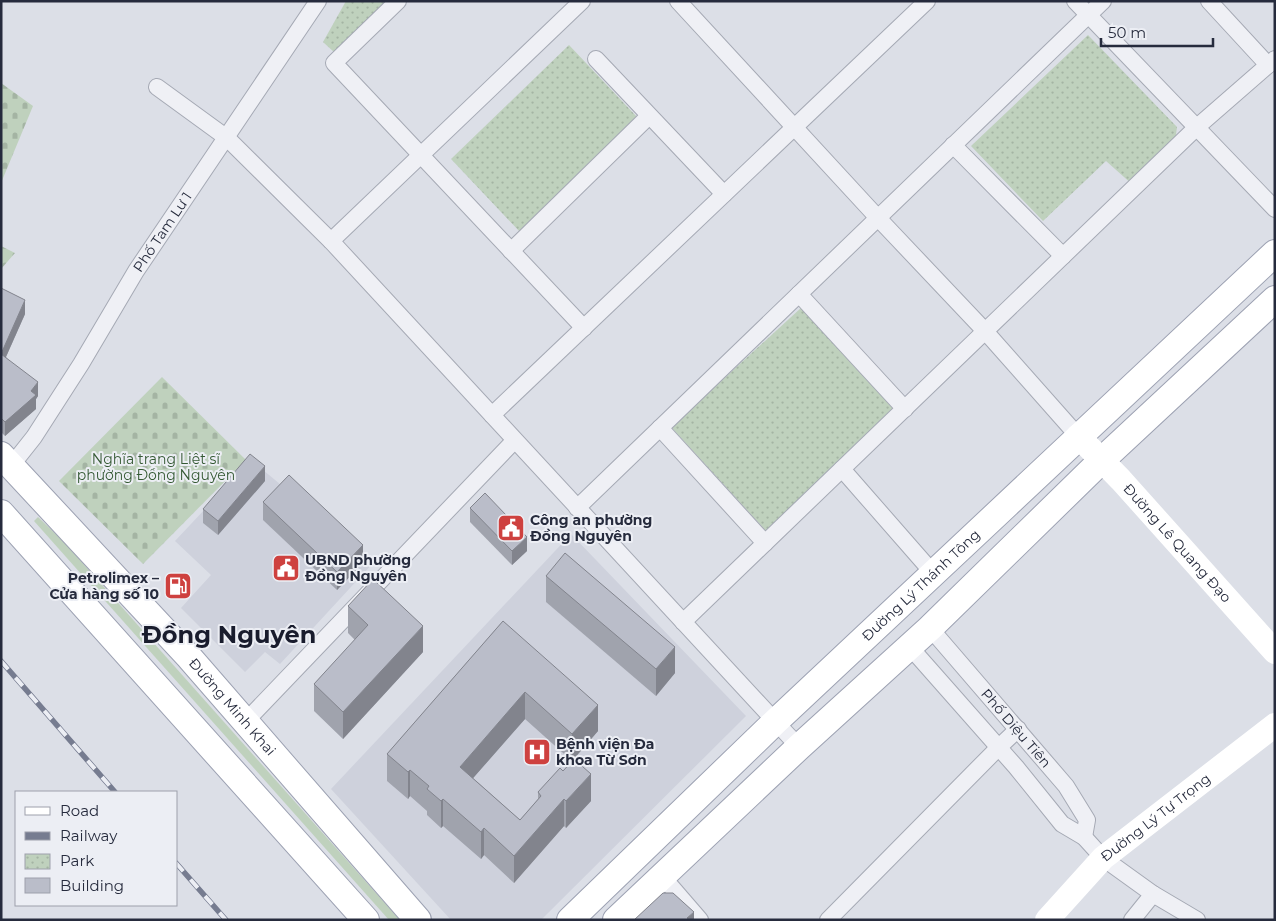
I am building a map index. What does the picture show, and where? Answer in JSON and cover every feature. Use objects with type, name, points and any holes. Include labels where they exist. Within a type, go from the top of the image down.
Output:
[{"type":"main road","name":"Đường Lý Thánh Tông","points":[[570,920],[775,722],[1275,253]]},
{"type":"main road","points":[[616,920],[930,628],[1102,460],[1275,299]]},
{"type":"main road","name":"Đường Lê Quang Đạo","points":[[1078,436],[1102,460],[1275,652]]},
{"type":"main road","name":"Đường Minh Khai","points":[[6,460],[246,721],[418,920]]},
{"type":"main road","points":[[1,512],[366,920]]},
{"type":"main road","name":"Đường Lý Tự Trọng","points":[[1047,920],[1103,858],[1275,725]]},
{"type":"main road","points":[[641,852],[662,876]]},
{"type":"street","points":[[398,1],[334,63],[584,328]]},
{"type":"street","points":[[331,241],[582,1]]},
{"type":"street","points":[[678,1],[794,128],[985,331],[1078,436]]},
{"type":"street","points":[[1075,1],[1275,209]]},
{"type":"street","points":[[577,508],[1103,1]]},
{"type":"street","points":[[683,622],[1197,127],[1271,62],[1209,1]]},
{"type":"street","name":"Phố Tam Lư 1","points":[[6,460],[34,437],[81,364],[136,271],[317,2]]},
{"type":"street","points":[[492,415],[794,128],[922,3]]},
{"type":"street","points":[[596,59],[724,194]]},
{"type":"street","points":[[157,87],[227,138],[331,241],[800,748]]},
{"type":"street","points":[[511,251],[649,116]]},
{"type":"street","points":[[953,145],[1063,256]]},
{"type":"street","points":[[799,294],[905,408]]},
{"type":"street","points":[[660,428],[765,543]]},
{"type":"street","points":[[246,721],[514,440]]},
{"type":"street","points":[[842,469],[933,574]]},
{"type":"street","name":"Phố Diệu Tiên","points":[[930,628],[1066,786],[1087,820],[1084,838]]},
{"type":"street","name":"Phố Diệu Tiên","points":[[910,646],[999,747],[1062,824],[1084,838],[1103,858],[1153,894],[1197,920]]},
{"type":"street","points":[[828,920],[1018,729]]},
{"type":"street","points":[[662,876],[700,920]]},
{"type":"street","points":[[1132,920],[1153,894]]},
{"type":"shaded area","name":"UBND phường Đồng Nguyên","points":[[251,460],[374,562],[280,664],[265,652],[245,672],[181,608],[211,575],[175,541]]},
{"type":"shaded area","name":"Bệnh viện Đa khoa Từ Sơn","points":[[571,534],[746,716],[541,920],[451,920],[331,789]]},
{"type":"green space","points":[[346,1],[389,1],[335,53],[323,42]]},
{"type":"green space","points":[[1088,35],[1177,127],[1175,142],[1133,185],[1106,161],[1043,221],[971,146]]},
{"type":"green space","points":[[569,45],[638,118],[520,232],[451,159]]},
{"type":"green space","points":[[1,83],[33,106],[1,183]]},
{"type":"green space","points":[[1,246],[15,253],[1,269]]},
{"type":"green space","points":[[802,307],[896,411],[766,531],[671,427]]},
{"type":"green space","name":"Nghĩa trang Liệt sĩ phường Đồng Nguyên","points":[[162,377],[246,460],[143,564],[59,481]]},
{"type":"green space","points":[[38,517],[64,542],[400,920],[389,920],[34,521]]},
{"type":"building","points":[[1,288],[25,300],[1,354]]},
{"type":"building","points":[[1,354],[38,382],[31,391],[36,395],[5,422],[1,418]]},
{"type":"building","points":[[250,454],[265,466],[218,521],[203,509]]},
{"type":"building","points":[[289,475],[363,545],[337,572],[263,502]]},
{"type":"building","points":[[485,493],[527,537],[512,551],[470,508]]},
{"type":"building","points":[[565,553],[675,647],[656,669],[546,576]]},
{"type":"building","points":[[373,579],[423,626],[343,712],[314,684],[368,625],[348,606]]},
{"type":"building","points":[[503,621],[598,705],[572,734],[525,692],[460,767],[520,820],[541,796],[538,792],[560,768],[563,771],[574,759],[591,774],[566,801],[564,799],[514,856],[484,828],[481,832],[443,799],[441,801],[427,789],[429,786],[410,770],[408,772],[387,754]]},
{"type":"building","points":[[663,893],[673,893],[694,912],[687,918],[689,920],[634,920]]},
{"type":"railway","points":[[1,661],[114,791]]},
{"type":"railway","points":[[178,865],[226,920]]},
{"type":"place","name":"Công an phường Đồng Nguyên","points":[[511,528]]},
{"type":"place","name":"UBND phường Đồng Nguyên","points":[[286,568]]},
{"type":"place","name":"Petrolimex – Cửa hàng số 10","points":[[178,586]]},
{"type":"place","name":"Bệnh viện Đa khoa Từ Sơn","points":[[537,752]]},
{"type":"district","name":"Đồng Nguyên","points":[[229,634]]}]
